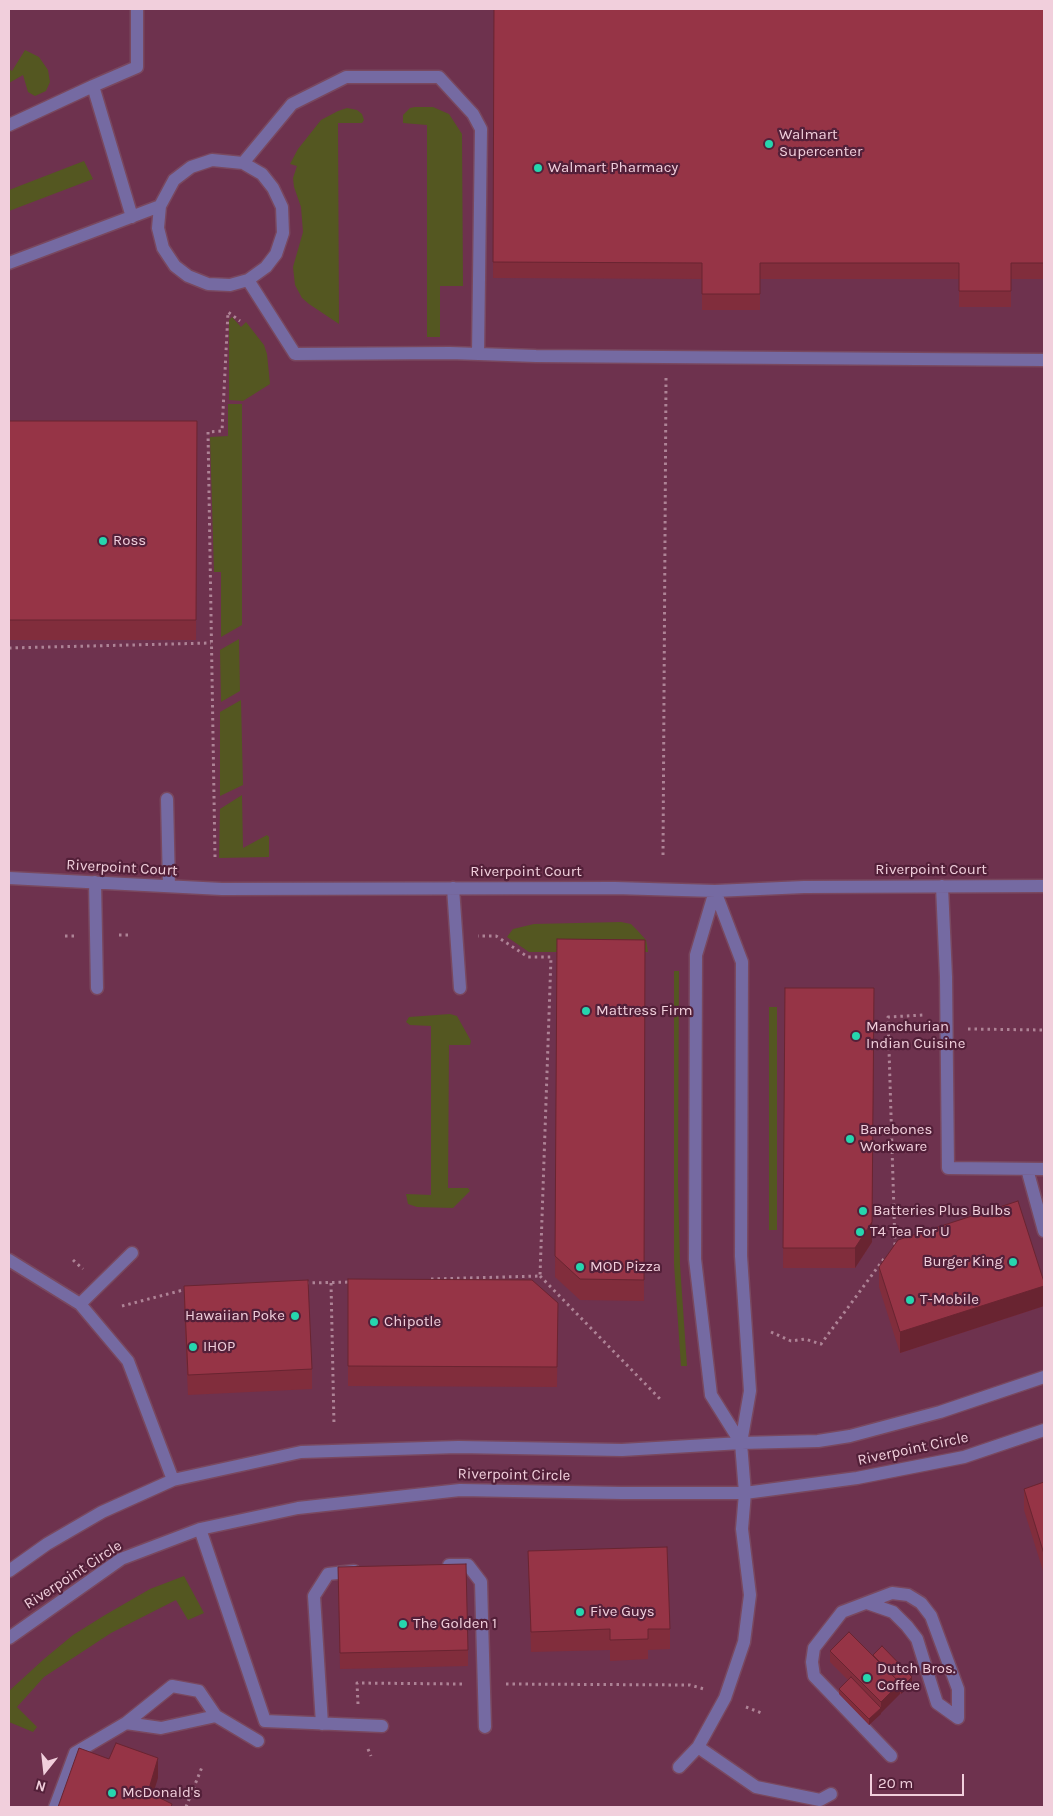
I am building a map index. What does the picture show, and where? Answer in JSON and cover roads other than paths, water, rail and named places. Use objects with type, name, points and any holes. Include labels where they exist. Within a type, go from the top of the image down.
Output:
[{"type":"street","points":[[9,125],[137,67],[137,9]]},
{"type":"street","points":[[242,164],[292,104],[346,77],[439,77],[473,114],[481,130],[478,354]]},
{"type":"street","points":[[93,86],[132,217]]},
{"type":"street","points":[[212,160],[242,164],[262,174],[273,188],[282,208],[283,233],[276,254],[266,267],[248,280],[230,285],[208,284],[188,276],[176,266],[163,248],[158,228],[160,206],[174,180],[191,167],[212,160]]},
{"type":"street","points":[[9,263],[160,206]]},
{"type":"street","points":[[248,280],[295,354],[1044,360]]},
{"type":"street","points":[[167,800],[169,886]]},
{"type":"street","name":"Riverpoint Court","points":[[9,878],[222,889],[615,888],[715,891],[804,887],[1044,886]]},
{"type":"street","points":[[95,882],[98,988]]},
{"type":"street","points":[[942,886],[948,1168],[1044,1169]]},
{"type":"street","points":[[453,888],[460,988]]},
{"type":"street","points":[[715,891],[696,955],[695,1258],[711,1394],[740,1443]]},
{"type":"street","points":[[679,1767],[698,1747],[725,1698],[744,1642],[750,1595],[742,1529],[745,1493],[740,1443],[750,1391],[741,1256],[742,962],[715,891]]},
{"type":"street","points":[[1027,1169],[1044,1231]]},
{"type":"street","points":[[80,1304],[132,1253]]},
{"type":"street","points":[[9,1260],[80,1304],[128,1361],[173,1480]]},
{"type":"street","name":"Riverpoint Circle","points":[[9,1571],[47,1544],[102,1512],[173,1480],[301,1452],[458,1447],[622,1450],[740,1443],[818,1441],[850,1436],[940,1412],[1044,1377]]},
{"type":"street","name":"Riverpoint Circle","points":[[9,1638],[121,1559],[200,1529],[298,1508],[460,1490],[745,1493],[857,1478],[964,1457],[1044,1430]]},
{"type":"street","points":[[200,1529],[266,1721],[382,1726]]},
{"type":"street","points":[[439,1566],[468,1566],[481,1582],[485,1727]]},
{"type":"street","points":[[322,1724],[314,1596],[328,1574],[364,1569]]},
{"type":"street","points":[[868,1603],[892,1612],[908,1626],[917,1639],[938,1703],[958,1718],[958,1689],[931,1616],[922,1603],[908,1595],[892,1593],[842,1612],[814,1648],[812,1662],[814,1676],[891,1756]]},
{"type":"street","points":[[55,1807],[75,1753],[126,1723],[172,1686],[199,1691],[216,1716],[258,1742]]},
{"type":"street","points":[[126,1723],[161,1728],[216,1716]]},
{"type":"street","points":[[698,1747],[756,1787],[820,1800],[830,1794]]},
{"type":"place","name":"Walmart Supercenter","points":[[769,144]]},
{"type":"place","name":"Walmart Pharmacy","points":[[538,168]]},
{"type":"place","name":"Ross","points":[[103,541]]},
{"type":"place","name":"Mattress Firm","points":[[586,1011]]},
{"type":"place","name":"Manchurian Indian Cuisine","points":[[856,1036]]},
{"type":"place","name":"Barebones Workware","points":[[850,1139]]},
{"type":"place","name":"Batteries Plus Bulbs","points":[[863,1211]]},
{"type":"place","name":"T4 Tea For U","points":[[860,1232]]},
{"type":"place","name":"Burger King","points":[[1013,1262]]},
{"type":"place","name":"MOD Pizza","points":[[580,1267]]},
{"type":"place","name":"T-Mobile","points":[[910,1300]]},
{"type":"place","name":"Hawaiian Poke","points":[[295,1316]]},
{"type":"place","name":"Chipotle","points":[[374,1322]]},
{"type":"place","name":"IHOP","points":[[193,1347]]},
{"type":"place","name":"Five Guys","points":[[580,1612]]},
{"type":"place","name":"The Golden 1","points":[[403,1624]]},
{"type":"place","name":"Dutch Bros. Coffee","points":[[867,1678]]},
{"type":"place","name":"McDonald's","points":[[112,1793]]}]
